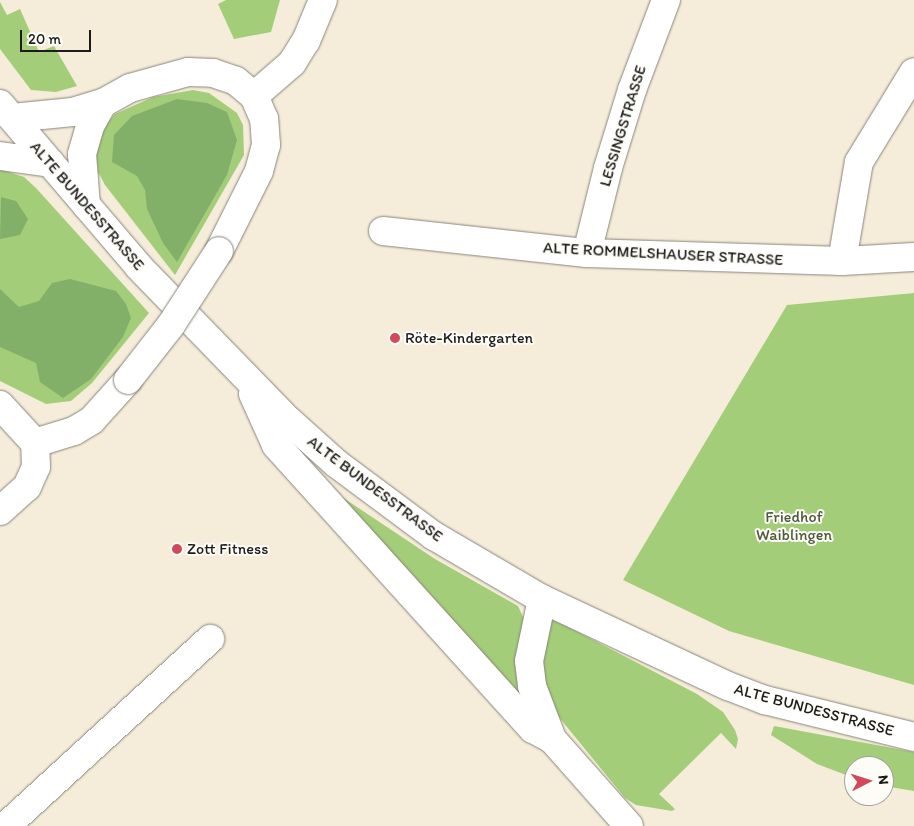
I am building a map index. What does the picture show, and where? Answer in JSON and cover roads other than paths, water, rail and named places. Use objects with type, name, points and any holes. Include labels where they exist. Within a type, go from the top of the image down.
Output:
[{"type":"main road","points":[[254,96],[292,62],[306,41],[323,0]]},
{"type":"main road","name":"LESSINGSTRASSE","points":[[587,253],[610,159],[666,0]]},
{"type":"main road","points":[[6,111],[48,116],[102,103],[130,88],[188,72],[213,73],[236,81],[254,96],[264,119],[266,145],[260,171],[219,251],[170,325],[128,380],[92,420],[74,431],[35,443]]},
{"type":"main road","points":[[842,261],[859,162],[914,72]]},
{"type":"main road","points":[[86,204],[82,154],[90,126],[102,103]]},
{"type":"main road","name":"ALTE BUNDESSTRASSE","points":[[6,111],[145,273],[245,377],[337,464],[397,510],[481,565],[542,599],[728,686],[784,705],[914,737]]},
{"type":"main road","points":[[0,156],[51,163]]},
{"type":"main road","name":"ALTE ROMMELSHAUSER STRASSE","points":[[383,231],[587,253],[842,261],[914,257]]},
{"type":"main road","points":[[245,377],[276,445],[533,729],[552,739],[629,826]]},
{"type":"main road","points":[[0,405],[35,443],[36,467],[27,487],[0,511]]},
{"type":"main road","points":[[542,599],[529,661],[532,686],[552,739]]},
{"type":"main road","points":[[6,826],[210,639]]},
{"type":"place","name":"Röte-Kindergarten","points":[[395,338]]},
{"type":"place","name":"Zott Fitness","points":[[177,549]]},
{"type":"park label","name":"Friedhof Waiblingen","points":[[794,526]]}]
